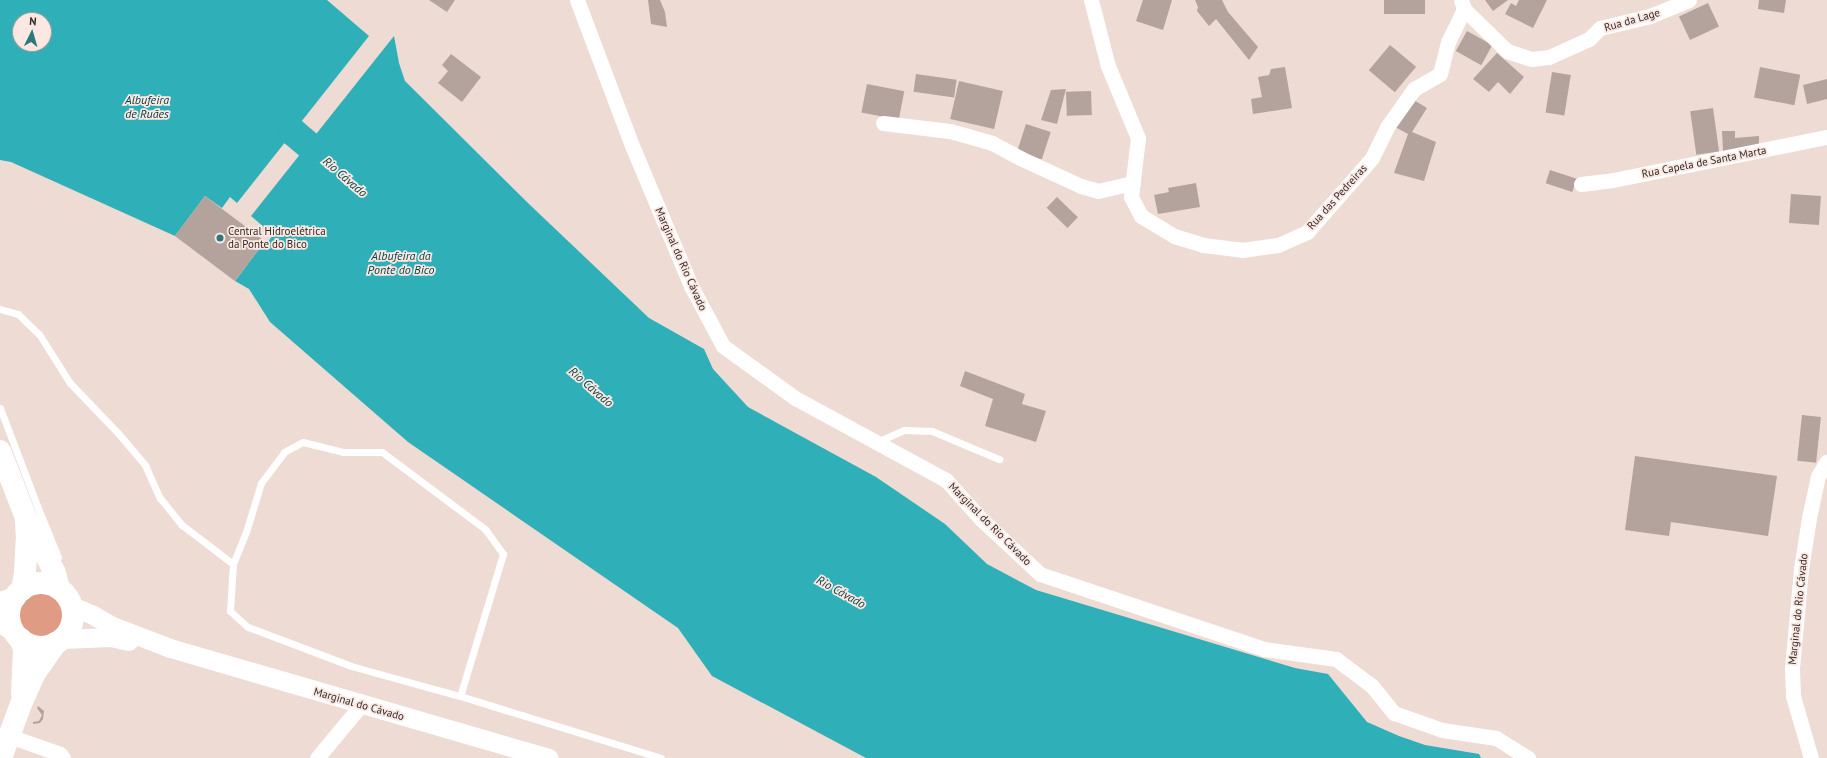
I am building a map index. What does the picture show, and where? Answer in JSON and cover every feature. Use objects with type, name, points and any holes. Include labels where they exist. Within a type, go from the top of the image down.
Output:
[{"type":"main road","points":[[0,451],[25,515],[62,589],[72,624],[35,673],[21,704],[1,758]]},
{"type":"main road","points":[[21,704],[24,650],[11,630],[10,613],[12,596],[25,573],[27,538],[25,515]]},
{"type":"main road","points":[[12,596],[29,586],[44,584],[62,589]]},
{"type":"main road","points":[[11,630],[29,644],[38,647],[47,646],[59,641]]},
{"type":"street","name":"Marginal do Rio Cávado","points":[[577,0],[633,148],[688,279],[723,346],[795,398],[946,480],[981,519],[1040,574],[1135,604],[1264,649],[1336,658],[1372,686],[1394,713],[1442,730],[1496,738],[1528,758]]},
{"type":"street","name":"Rua das Pedreiras","points":[[1091,0],[1108,66],[1138,138],[1131,197],[1141,216],[1174,236],[1203,246],[1242,250],[1278,245],[1307,232],[1372,158],[1388,127],[1414,89],[1440,74],[1448,42],[1462,4]]},
{"type":"street","name":"Rua da Lage","points":[[1462,4],[1507,51],[1532,59],[1549,57],[1589,39],[1600,28],[1650,16],[1689,0]]},
{"type":"street","points":[[883,122],[950,131],[992,143],[1020,158],[1081,186],[1098,191],[1133,183]]},
{"type":"street","name":"Rua Capela de Santa Marta","points":[[1581,184],[1621,179],[1827,136]]},
{"type":"street","name":"Marginal do Rio Cávado","points":[[1811,758],[1793,696],[1792,668],[1801,569],[1809,518],[1818,476],[1827,461]]},
{"type":"street","points":[[62,589],[94,615],[110,625],[170,648]]},
{"type":"street","points":[[59,641],[111,637],[170,648]]},
{"type":"street","name":"Marginal do Cávado","points":[[170,648],[361,705],[548,758]]},
{"type":"street","points":[[317,758],[361,705]]},
{"type":"street","points":[[9,736],[60,754],[63,758]]},
{"type":"lane","points":[[0,309],[18,314],[39,334],[70,383],[118,433],[146,465],[160,498],[182,525],[233,564]]},
{"type":"lane","points":[[0,408],[38,508],[61,563],[62,589]]},
{"type":"lane","points":[[877,442],[904,430],[932,431],[1000,459]]},
{"type":"lane","points":[[460,696],[503,554],[485,529],[382,452],[343,452],[303,442],[284,452],[260,483],[246,532],[233,564],[230,611],[248,627],[351,666],[460,696],[661,758]]},
{"type":"shaded area","points":[[47,592],[59,598],[64,606],[64,624],[59,632],[51,637],[37,638],[25,632],[20,624],[19,610],[25,598],[33,593]]},
{"type":"water","name":"Albufeira de Ruães","points":[[0,0],[327,0],[369,36],[237,203],[230,197],[222,208],[205,196],[175,236],[11,162],[0,160]]},
{"type":"water","name":"Albufeira da Ponte do Bico","points":[[394,36],[399,63],[405,81],[529,204],[649,318],[704,349],[713,369],[748,407],[876,477],[945,524],[987,564],[1036,590],[1295,668],[1328,674],[1367,722],[1399,736],[1425,745],[1479,754],[1481,758],[866,758],[712,676],[678,628],[408,442],[270,322],[249,289],[235,281],[265,241],[267,243],[273,235],[251,216]]},
{"type":"building","points":[[429,0],[455,0],[447,12]]},
{"type":"building","points":[[648,0],[660,0],[665,12],[667,27],[651,24]]},
{"type":"building","points":[[1143,0],[1172,0],[1163,30],[1136,21]]},
{"type":"building","points":[[1195,0],[1222,0],[1228,12],[1258,47],[1249,60],[1216,19],[1209,26],[1197,11],[1198,7]]},
{"type":"building","points":[[1384,0],[1425,0],[1425,14],[1384,14]]},
{"type":"building","points":[[1485,0],[1508,0],[1493,11]]},
{"type":"building","points":[[1519,0],[1547,0],[1533,28],[1505,14],[1511,3],[1516,6]]},
{"type":"building","points":[[1759,0],[1786,0],[1784,13],[1758,9]]},
{"type":"building","points":[[1708,3],[1719,27],[1690,40],[1679,17]]},
{"type":"building","points":[[1467,31],[1492,45],[1481,65],[1456,51]]},
{"type":"building","points":[[1390,45],[1416,67],[1395,92],[1369,70]]},
{"type":"building","points":[[1497,53],[1524,77],[1510,94],[1498,82],[1489,92],[1473,79]]},
{"type":"building","points":[[451,54],[481,77],[462,102],[438,83],[448,71],[442,65]]},
{"type":"building","points":[[1285,67],[1292,108],[1253,114],[1251,99],[1262,97],[1258,77],[1269,75],[1271,69]]},
{"type":"building","points":[[1760,67],[1800,75],[1794,105],[1754,97]]},
{"type":"building","points":[[1552,72],[1571,75],[1564,115],[1546,112]]},
{"type":"building","points":[[916,74],[957,80],[954,98],[913,92]]},
{"type":"building","points":[[1827,79],[1827,99],[1807,104],[1803,85]]},
{"type":"building","points":[[959,81],[1003,91],[994,129],[950,119]]},
{"type":"building","points":[[867,84],[904,91],[899,120],[861,112]]},
{"type":"building","points":[[1066,89],[1057,124],[1041,120],[1051,90]]},
{"type":"building","points":[[1091,91],[1092,115],[1067,116],[1066,92]]},
{"type":"building","points":[[1412,99],[1427,108],[1412,132],[1436,142],[1424,181],[1394,173],[1408,134],[1395,127]]},
{"type":"building","points":[[1713,108],[1719,152],[1696,155],[1690,111]]},
{"type":"building","points":[[1026,124],[1051,132],[1042,160],[1017,152]]},
{"type":"building","points":[[1722,131],[1735,131],[1735,138],[1759,136],[1759,149],[1723,151]]},
{"type":"building","points":[[1550,170],[1577,179],[1572,192],[1546,183]]},
{"type":"building","points":[[1196,183],[1200,207],[1158,214],[1154,195],[1169,192],[1168,188]]},
{"type":"building","points":[[1791,194],[1821,196],[1819,225],[1789,223]]},
{"type":"building","name":"Central Hidroelétrica da Ponte do Bico","points":[[205,196],[265,241],[235,281],[175,236]]},
{"type":"building","points":[[1057,197],[1078,217],[1067,228],[1047,208]]},
{"type":"building","points":[[965,371],[1025,394],[1022,404],[1046,411],[1036,442],[985,426],[993,399],[960,386]]},
{"type":"building","points":[[1802,415],[1821,417],[1816,463],[1797,461]]},
{"type":"building","points":[[1635,456],[1777,476],[1768,536],[1671,522],[1669,536],[1625,530]]},
{"type":"building","points":[[38,706],[44,711],[43,719],[40,723],[33,724],[33,722],[39,721],[42,715],[37,708]]},
{"type":"waterway","name":"Rio Cávado","points":[[259,113],[293,132],[337,169]]},
{"type":"place","name":"Central Hidroelétrica da Ponte do Bico","points":[[220,238]]}]
